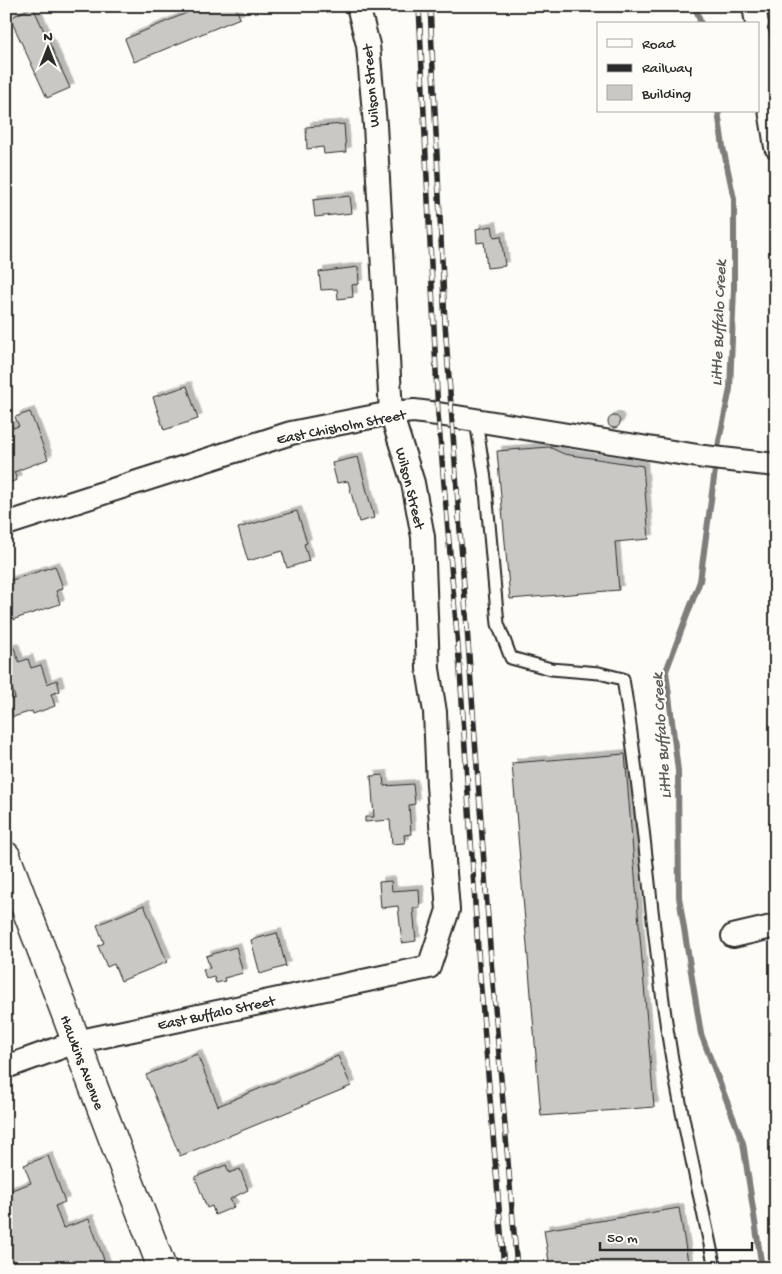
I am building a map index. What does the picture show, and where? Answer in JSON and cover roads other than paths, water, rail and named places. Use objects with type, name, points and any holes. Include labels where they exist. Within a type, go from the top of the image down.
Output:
[{"type":"main road","name":"Hawkins Avenue","points":[[6,856],[162,1268]]},
{"type":"street","name":"Wilson Street","points":[[358,6],[368,45],[374,115],[391,413],[413,483],[423,537],[428,669],[436,712],[438,786],[448,910],[428,967]]},
{"type":"street","points":[[754,6],[756,22]]},
{"type":"street","points":[[760,47],[776,147]]},
{"type":"street","name":"East Chisholm Street","points":[[6,524],[291,433],[391,413],[414,411],[704,457],[776,465]]},
{"type":"street","points":[[733,936],[776,926]]},
{"type":"street","name":"East Buffalo Street","points":[[6,1067],[76,1042],[428,967]]},
{"type":"lane","points":[[476,421],[485,479],[498,624],[511,658],[551,668],[598,673],[623,679],[634,750],[665,1016],[715,1268]]},
{"type":"waterway","name":"Little Buffalo Creek","points":[[695,6],[700,22]]},
{"type":"waterway","name":"Little Buffalo Creek","points":[[718,112],[734,199],[734,288],[730,389],[719,441],[700,581],[666,671],[678,771],[679,897],[701,1034],[743,1143],[762,1268]]},
{"type":"railway","points":[[419,6],[438,414],[460,670],[479,965],[504,1268]]},
{"type":"railway","points":[[430,6],[445,323],[491,960],[517,1268]]}]
